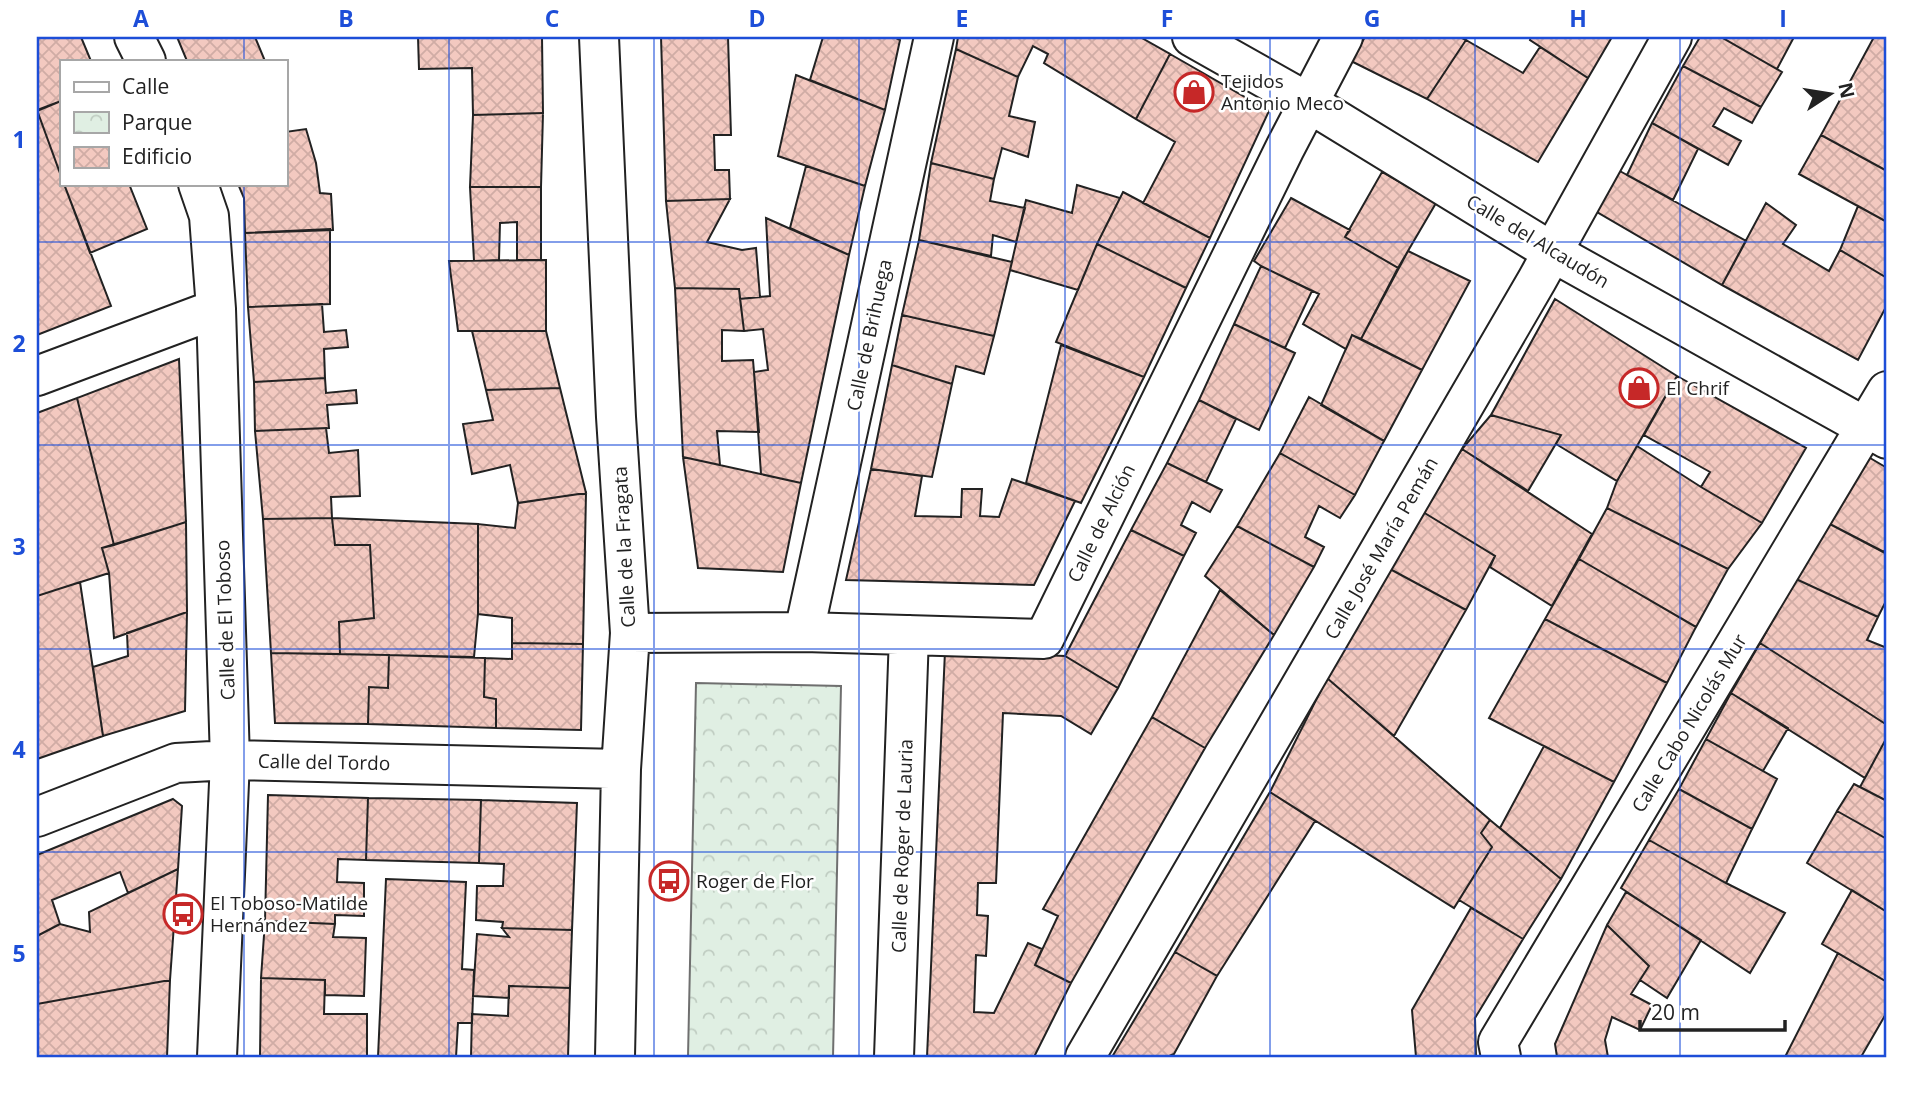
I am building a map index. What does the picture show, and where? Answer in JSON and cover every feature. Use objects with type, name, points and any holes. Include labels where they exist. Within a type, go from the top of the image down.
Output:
[{"type":"street","points":[[134,37],[146,60]]},
{"type":"street","name":"Calle de la Fragata","points":[[599,37],[616,417],[630,633],[621,769],[615,1057]]},
{"type":"street","name":"Calle de Brihuega","points":[[804,632],[934,37]]},
{"type":"street","name":"Calle del Alcaudón","points":[[1192,37],[1309,103],[1552,252],[1877,433]]},
{"type":"street","name":"Calle de Alción","points":[[630,633],[804,632],[1044,639],[1279,161],[1343,37]]},
{"type":"street","name":"Calle José María Pemán","points":[[1086,1057],[1552,252],[1672,37]]},
{"type":"street","name":"Calle de El Toboso","points":[[199,186],[209,216],[216,309],[230,760],[217,1057]]},
{"type":"street","points":[[37,376],[216,309]]},
{"type":"street","name":"Calle Cabo Nicolás Mur","points":[[1501,1057],[1498,1042],[1877,433],[1887,391]]},
{"type":"street","name":"Calle de Roger de Lauria","points":[[894,1057],[909,635]]},
{"type":"street","name":"Calle del Tordo","points":[[37,817],[176,763],[230,760],[621,769]]},
{"type":"green space","points":[[696,683],[841,686],[833,1057],[688,1057]]},
{"type":"building","points":[[37,37],[81,37],[91,60],[60,60],[60,101],[37,111]]},
{"type":"building","points":[[177,37],[255,37],[265,60],[187,60]]},
{"type":"building","points":[[418,37],[542,37],[543,113],[473,115],[472,68],[419,69]]},
{"type":"building","points":[[661,37],[728,37],[731,135],[714,135],[715,170],[729,170],[730,199],[666,201]]},
{"type":"building","points":[[823,37],[894,37],[900,40],[885,110],[810,80]]},
{"type":"building","points":[[958,37],[1140,37],[1170,54],[1136,119],[1044,63],[1048,54],[1033,46],[1018,77],[956,49]]},
{"type":"building","points":[[1365,37],[1460,37],[1466,40],[1427,99],[1351,61]]},
{"type":"building","points":[[1531,37],[1612,37],[1588,78],[1530,40]]},
{"type":"building","points":[[1700,37],[1721,37],[1782,72],[1761,107],[1683,66]]},
{"type":"building","points":[[1721,37],[1794,37],[1777,69]]},
{"type":"building","points":[[1874,37],[1887,37],[1887,171],[1821,135]]},
{"type":"building","points":[[1466,40],[1523,73],[1540,47],[1588,78],[1538,162],[1427,99]]},
{"type":"building","points":[[956,49],[1018,77],[1009,116],[1035,122],[1028,157],[1002,148],[994,179],[931,163]]},
{"type":"building","points":[[1170,54],[1269,111],[1210,238],[1143,203],[1175,142],[1136,119]]},
{"type":"building","points":[[1683,66],[1761,107],[1752,123],[1724,108],[1713,126],[1741,141],[1728,165],[1652,123]]},
{"type":"building","points":[[796,75],[885,110],[865,186],[778,156]]},
{"type":"building","points":[[60,101],[60,173],[37,110]]},
{"type":"building","points":[[37,110],[60,173],[60,186],[65,186],[111,306],[37,335]]},
{"type":"building","points":[[543,113],[541,187],[470,187],[473,115]]},
{"type":"building","points":[[1652,123],[1698,149],[1673,200],[1627,175]]},
{"type":"building","points":[[306,129],[316,163],[320,193],[331,194],[333,230],[245,233],[244,198],[239,186],[287,186],[287,132]]},
{"type":"building","points":[[1821,135],[1887,171],[1887,222],[1799,174]]},
{"type":"building","points":[[931,163],[994,179],[990,201],[1025,208],[1016,242],[993,235],[991,256],[919,240]]},
{"type":"building","points":[[806,166],[865,186],[849,255],[790,228]]},
{"type":"building","points":[[1618,170],[1746,241],[1722,285],[1597,212]]},
{"type":"building","points":[[1382,172],[1436,203],[1398,268],[1345,237]]},
{"type":"building","points":[[1077,185],[1120,198],[1078,290],[1010,270],[1026,200],[1072,213]]},
{"type":"building","points":[[65,186],[130,186],[147,229],[90,253]]},
{"type":"building","points":[[470,187],[541,187],[541,260],[517,260],[517,222],[500,223],[499,260],[474,261]]},
{"type":"building","points":[[1123,192],[1210,238],[1186,288],[1097,244]]},
{"type":"building","points":[[1291,198],[1350,230],[1345,237],[1398,268],[1361,339],[1352,335],[1346,349],[1303,324],[1319,294],[1254,261]]},
{"type":"building","points":[[730,199],[707,242],[742,250],[756,248],[760,297],[740,299],[739,289],[675,288],[666,201]]},
{"type":"building","points":[[1766,203],[1796,225],[1783,244],[1829,271],[1840,250],[1887,278],[1887,305],[1858,360],[1722,285]]},
{"type":"building","points":[[1858,206],[1887,222],[1887,278],[1840,250]]},
{"type":"building","points":[[766,218],[849,255],[801,483],[761,474],[754,372],[768,370],[763,329],[744,331],[740,299],[770,296]]},
{"type":"building","points":[[330,229],[330,304],[248,307],[245,233]]},
{"type":"building","points":[[919,240],[1012,262],[994,336],[902,315]]},
{"type":"building","points":[[1097,244],[1186,288],[1144,377],[1056,342]]},
{"type":"building","points":[[1408,251],[1470,281],[1422,370],[1361,339]]},
{"type":"building","points":[[546,260],[546,331],[458,331],[449,261]]},
{"type":"building","points":[[1261,266],[1312,291],[1285,348],[1234,324]]},
{"type":"building","points":[[675,288],[739,289],[744,331],[722,330],[722,361],[753,360],[759,432],[717,431],[720,465],[683,457]]},
{"type":"building","points":[[1555,299],[1677,376],[1617,481],[1556,444],[1561,435],[1491,415]]},
{"type":"building","points":[[322,304],[324,332],[346,330],[348,347],[324,349],[325,378],[254,382],[248,307]]},
{"type":"building","points":[[902,315],[994,336],[984,374],[956,366],[952,384],[892,365]]},
{"type":"building","points":[[1234,324],[1295,353],[1259,430],[1199,400]]},
{"type":"building","points":[[472,331],[546,331],[560,388],[486,390]]},
{"type":"building","points":[[1352,335],[1422,370],[1384,441],[1321,405]]},
{"type":"building","points":[[1061,345],[1144,377],[1081,503],[1026,483]]},
{"type":"building","points":[[179,359],[186,522],[114,545],[77,398]]},
{"type":"building","points":[[892,365],[952,384],[932,477],[871,469]]},
{"type":"building","points":[[1677,376],[1806,448],[1762,523],[1701,487],[1710,472],[1644,435]]},
{"type":"building","points":[[325,378],[326,393],[356,390],[357,403],[327,405],[329,428],[255,431],[254,382]]},
{"type":"building","points":[[560,388],[586,493],[518,503],[510,465],[472,474],[463,424],[493,420],[486,390]]},
{"type":"building","points":[[1309,397],[1384,441],[1355,495],[1280,453]]},
{"type":"building","points":[[77,398],[114,545],[102,548],[109,573],[37,596],[37,413]]},
{"type":"building","points":[[1199,400],[1236,419],[1206,482],[1167,463]]},
{"type":"building","points":[[1491,415],[1561,435],[1528,491],[1462,449]]},
{"type":"building","points":[[326,428],[329,453],[358,450],[360,496],[331,497],[332,518],[263,519],[255,431]]},
{"type":"building","points":[[1637,446],[1762,523],[1728,569],[1607,508],[1617,481]]},
{"type":"building","points":[[1462,449],[1592,534],[1552,606],[1490,567],[1495,556],[1423,512]]},
{"type":"building","points":[[1280,453],[1355,495],[1340,518],[1319,506],[1305,537],[1324,547],[1314,567],[1237,526]]},
{"type":"building","points":[[1865,455],[1887,468],[1887,546],[1884,552],[1826,522]]},
{"type":"building","points":[[683,457],[801,483],[783,572],[698,568]]},
{"type":"building","points":[[1167,463],[1222,490],[1210,512],[1192,502],[1181,525],[1196,533],[1184,556],[1131,530]]},
{"type":"building","points":[[871,469],[922,476],[915,516],[961,517],[962,489],[982,489],[980,516],[999,517],[1012,479],[1075,501],[1034,585],[846,580]]},
{"type":"building","points":[[586,493],[583,644],[512,643],[512,618],[478,614],[478,524],[515,528],[518,503]]},
{"type":"building","points":[[1607,508],[1728,569],[1696,627],[1579,559]]},
{"type":"building","points":[[1423,512],[1495,556],[1466,610],[1390,569]]},
{"type":"building","points":[[332,518],[478,524],[478,614],[474,657],[340,654],[339,622],[374,618],[370,545],[335,545]]},
{"type":"building","points":[[332,518],[335,545],[370,545],[374,618],[339,622],[340,654],[271,653],[263,519]]},
{"type":"building","points":[[186,522],[187,612],[114,638],[109,573],[102,548]]},
{"type":"building","points":[[1826,522],[1887,554],[1887,599],[1878,617],[1796,579]]},
{"type":"building","points":[[1237,526],[1314,567],[1274,635],[1205,576]]},
{"type":"building","points":[[1131,530],[1184,556],[1118,688],[1065,656]]},
{"type":"building","points":[[1579,559],[1696,627],[1667,683],[1545,619]]},
{"type":"building","points":[[1390,569],[1466,610],[1394,736],[1327,678]]},
{"type":"building","points":[[1796,579],[1878,617],[1867,640],[1887,648],[1887,725],[1760,643]]},
{"type":"building","points":[[80,582],[103,736],[37,759],[37,596]]},
{"type":"building","points":[[1220,590],[1274,635],[1205,748],[1152,717]]},
{"type":"building","points":[[187,612],[185,711],[103,736],[93,667],[128,656],[127,633]]},
{"type":"building","points":[[1545,619],[1667,683],[1614,782],[1489,718]]},
{"type":"building","points":[[512,643],[583,644],[581,730],[496,728],[496,699],[484,697],[485,658],[512,659]]},
{"type":"building","points":[[1760,643],[1887,725],[1887,737],[1865,778],[1731,693]]},
{"type":"building","points":[[945,651],[1065,656],[1118,688],[1091,734],[1061,716],[1003,713],[996,883],[978,883],[977,915],[988,916],[986,956],[976,955],[974,1012],[994,1013],[1028,943],[1042,949],[1035,965],[1071,983],[1034,1057],[927,1057]]},
{"type":"building","points":[[271,653],[389,655],[388,688],[369,687],[368,724],[275,723]]},
{"type":"building","points":[[389,655],[485,658],[484,697],[496,699],[496,728],[368,724],[369,687],[388,688]]},
{"type":"building","points":[[1327,678],[1490,820],[1481,833],[1492,847],[1454,908],[1270,792]]},
{"type":"building","points":[[1731,693],[1788,728],[1763,771],[1706,739]]},
{"type":"building","points":[[1152,717],[1205,748],[1071,983],[1035,965],[1058,916],[1043,909]]},
{"type":"building","points":[[1887,737],[1887,801],[1860,787]]},
{"type":"building","points":[[1706,739],[1777,779],[1752,829],[1679,789]]},
{"type":"building","points":[[1544,746],[1614,782],[1561,879],[1500,828]]},
{"type":"building","points":[[1854,784],[1887,801],[1887,839],[1837,811]]},
{"type":"building","points":[[1679,789],[1752,829],[1726,883],[1649,840]]},
{"type":"building","points":[[1270,792],[1315,821],[1217,976],[1175,952]]},
{"type":"building","points":[[268,795],[368,798],[366,860],[338,859],[337,882],[364,883],[364,916],[335,915],[335,924],[265,921]]},
{"type":"building","points":[[368,798],[481,800],[479,863],[366,860]]},
{"type":"building","points":[[173,799],[182,806],[178,869],[128,893],[120,872],[52,900],[60,924],[37,936],[37,855]]},
{"type":"building","points":[[481,800],[577,803],[572,930],[502,928],[503,922],[476,920],[477,886],[503,886],[504,864],[479,863]]},
{"type":"building","points":[[1837,811],[1887,839],[1887,912],[1807,863]]},
{"type":"building","points":[[1490,820],[1561,879],[1523,939],[1459,900],[1492,847],[1481,833]]},
{"type":"building","points":[[1649,840],[1785,913],[1750,973],[1621,888]]},
{"type":"building","points":[[178,869],[170,980],[37,1004],[37,936],[60,924],[90,932],[89,912]]},
{"type":"building","points":[[386,879],[466,882],[462,969],[474,970],[472,1023],[458,1023],[456,1057],[378,1057]]},
{"type":"building","points":[[1852,890],[1887,912],[1887,982],[1822,944]]},
{"type":"building","points":[[1626,892],[1701,940],[1667,998],[1640,980],[1649,966],[1607,925]]},
{"type":"building","points":[[1471,908],[1523,939],[1475,1018],[1476,1057],[1416,1057],[1412,1010]]},
{"type":"building","points":[[265,921],[335,924],[333,937],[366,938],[364,996],[325,995],[325,980],[261,978]]},
{"type":"building","points":[[1607,925],[1649,966],[1631,994],[1652,1005],[1640,1030],[1612,1017],[1605,1040],[1608,1057],[1557,1057],[1555,1044]]},
{"type":"building","points":[[502,928],[572,930],[570,988],[509,986],[509,998],[473,996],[477,934],[509,937]]},
{"type":"building","points":[[1175,952],[1217,976],[1174,1054],[1167,1057],[1112,1057]]},
{"type":"building","points":[[1838,953],[1887,982],[1887,1012],[1861,1057],[1785,1057]]},
{"type":"building","points":[[261,978],[325,980],[324,1014],[367,1014],[367,1057],[260,1057]]},
{"type":"building","points":[[170,980],[167,1057],[37,1057],[37,1004]]},
{"type":"building","points":[[509,986],[570,988],[568,1057],[471,1057],[472,1014],[508,1016]]},
{"type":"place","name":"Tejidos Antonio Meco","points":[[1194,92]]},
{"type":"place","name":"El Chrif","points":[[1639,388]]},
{"type":"place","name":"Roger de Flor","points":[[669,881]]},
{"type":"place","name":"El Toboso-Matilde Hernández","points":[[183,914]]}]
